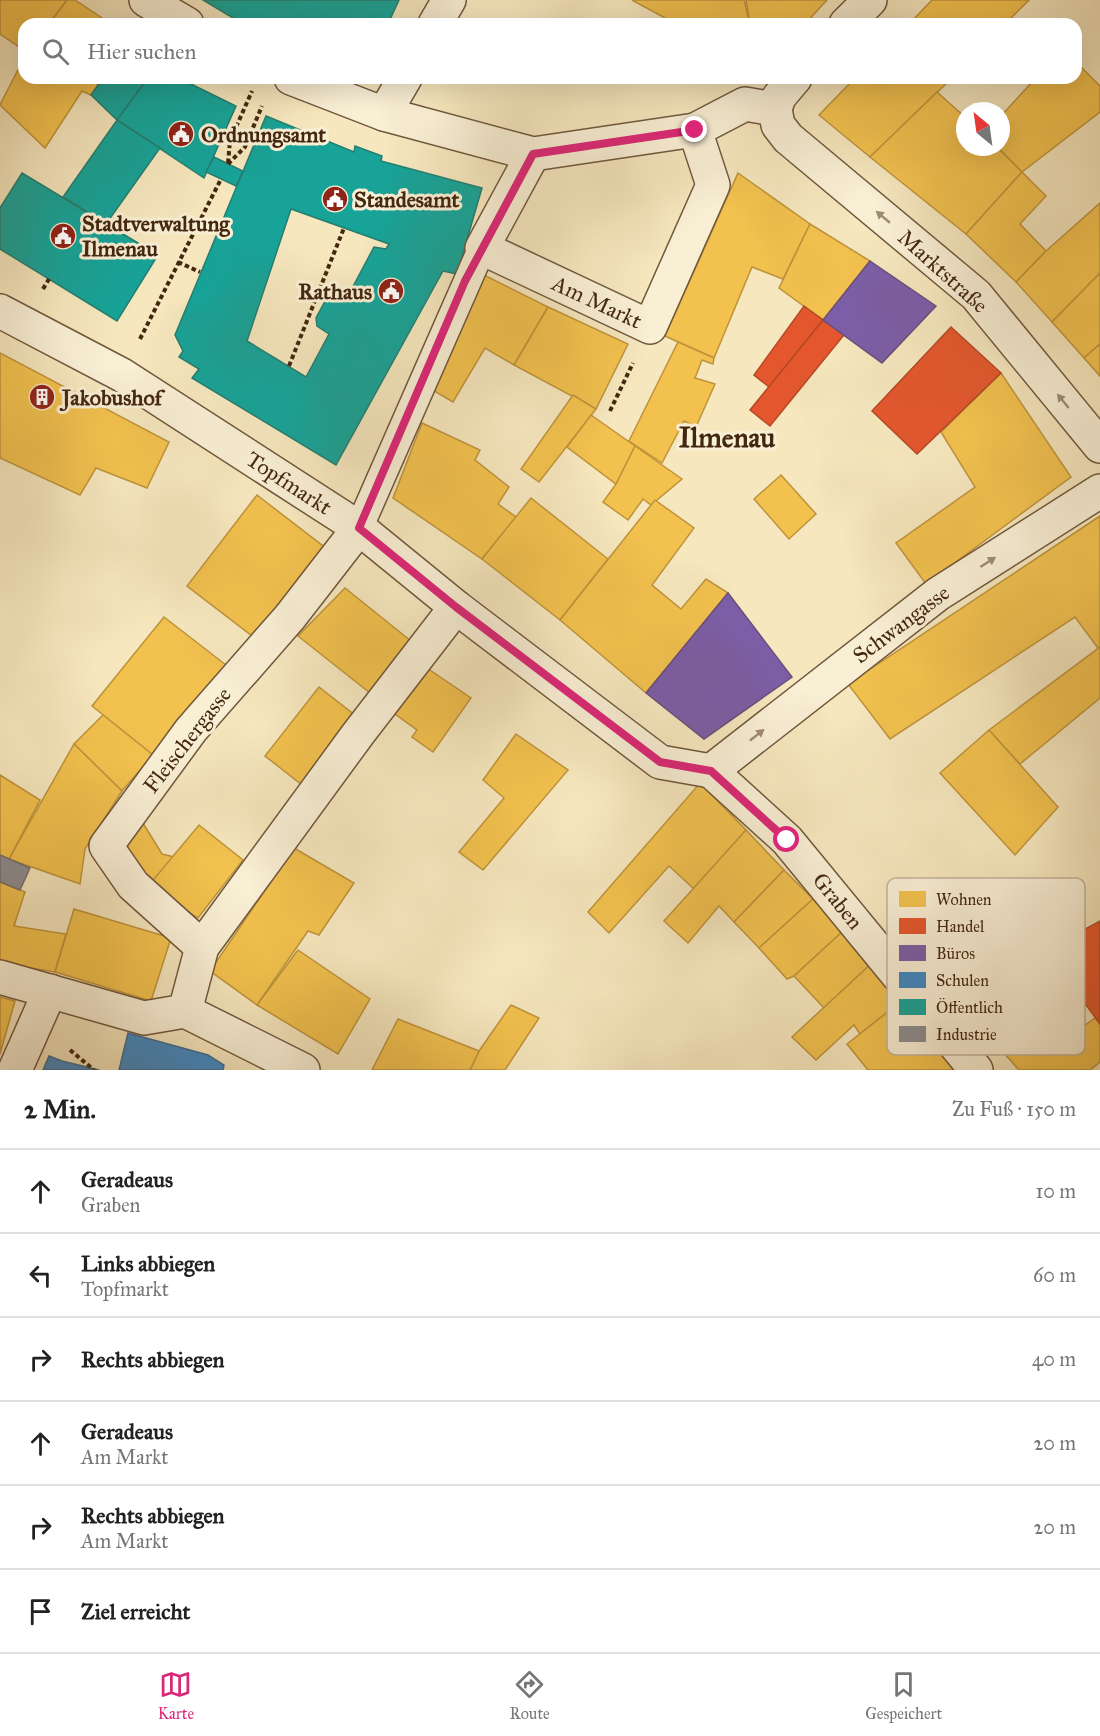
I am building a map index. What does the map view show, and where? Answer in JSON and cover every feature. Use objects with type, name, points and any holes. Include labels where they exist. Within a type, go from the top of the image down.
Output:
[{"type":"street","points":[[146,0],[177,18]]},
{"type":"street","points":[[438,18],[449,0]]},
{"type":"street","points":[[852,18],[870,0]]},
{"type":"street","points":[[306,84],[384,114],[533,154],[695,130],[745,104],[775,110],[779,97],[790,84]]},
{"type":"street","points":[[384,114],[402,84]]},
{"type":"street","name":"Marktstraße","points":[[775,110],[778,126],[788,138],[976,295],[1100,446]]},
{"type":"street","name":"Am Markt","points":[[482,248],[650,327],[713,185],[695,130]]},
{"type":"street","points":[[482,248],[533,154]]},
{"type":"street","name":"Topfmarkt","points":[[0,311],[122,375],[359,528],[456,607],[660,762],[711,771]]},
{"type":"street","name":"Schwangasse","points":[[711,771],[938,594],[1100,491]]},
{"type":"street","name":"Fleischergasse","points":[[202,947],[133,885],[106,846],[191,730],[290,617],[359,528]]},
{"type":"street","points":[[185,1011],[202,947],[358,734],[456,607]]},
{"type":"street","name":"Graben","points":[[711,771],[787,840],[887,962]]},
{"type":"street","points":[[0,977],[144,1018],[185,1011],[303,1070]]},
{"type":"street","points":[[15,1070],[50,991]]},
{"type":"street","name":"Graben","points":[[964,1055],[976,1070]]},
{"type":"lane","points":[[359,528],[482,248]]},
{"type":"path","points":[[253,88],[230,141],[228,164],[244,147],[265,98]]},
{"type":"path","points":[[122,375],[221,179]]},
{"type":"path","points":[[289,366],[344,228]]},
{"type":"path","points":[[178,262],[200,272]]},
{"type":"path","points":[[610,411],[650,327]]},
{"type":"path","points":[[65,1045],[94,1070]]},
{"type":"building: Wohnen","points":[[0,0],[67,0],[54,18],[18,18],[18,46],[0,34]]},
{"type":"building: Wohnen","points":[[67,0],[75,0],[102,18],[54,18]]},
{"type":"building: Wohnen","points":[[632,0],[744,0],[748,18],[665,18]]},
{"type":"building: Wohnen","points":[[746,0],[827,0],[810,18],[749,18]]},
{"type":"building: Wohnen","points":[[932,0],[1029,0],[1011,18],[915,18]]},
{"type":"building: Wohnen","points":[[1082,68],[1100,86],[1100,112],[1022,172],[1006,156],[1010,156],[1010,106],[1030,84],[1082,84]]},
{"type":"building: Wohnen","points":[[18,70],[18,84],[99,84],[91,95],[82,91],[45,148],[0,105]]},
{"type":"building: Wohnen","points":[[849,84],[946,84],[870,157],[819,115]]},
{"type":"building: Wohnen","points":[[937,92],[956,109],[956,156],[1006,156],[1022,172],[966,234],[870,157]]},
{"type":"building: Wohnen","points":[[1022,172],[1046,196],[1020,224],[1046,251],[1016,282],[966,234]]},
{"type":"building: Wohnen","points":[[738,173],[810,224],[783,279],[752,267],[714,358],[665,336]]},
{"type":"building: Wohnen","points":[[1100,203],[1100,273],[1052,322],[1016,282],[1046,251]]},
{"type":"building: Wohnen","points":[[810,224],[870,261],[823,320],[779,288]]},
{"type":"building: Wohnen","points":[[1100,273],[1100,344],[1084,358],[1052,322]]},
{"type":"building: Wohnen","points":[[482,274],[548,307],[514,365],[485,348],[453,402],[429,388]]},
{"type":"building: Wohnen","points":[[548,307],[628,344],[596,409],[514,365]]},
{"type":"building: Wohnen","points":[[678,342],[714,358],[713,364],[702,360],[695,378],[715,384],[696,427],[684,421],[662,463],[629,441]]},
{"type":"building: Wohnen","points":[[1100,344],[1100,376],[1084,358]]},
{"type":"building: Wohnen","name":"Jakobushof","points":[[0,353],[169,442],[147,488],[96,468],[80,495],[0,458]]},
{"type":"building: Wohnen","points":[[1001,373],[1071,477],[926,584],[896,543],[975,487],[941,432]]},
{"type":"building: Wohnen","points":[[573,395],[596,409],[539,482],[521,469]]},
{"type":"building: Wohnen","points":[[591,415],[635,446],[616,484],[567,447]]},
{"type":"building: Wohnen","points":[[422,423],[480,450],[475,460],[509,487],[498,504],[516,517],[482,559],[393,498]]},
{"type":"building: Wohnen","points":[[635,446],[682,479],[651,505],[643,499],[628,520],[603,502],[616,484]]},
{"type":"building: Wohnen","points":[[781,475],[816,514],[789,539],[754,499]]},
{"type":"building: Wohnen","points":[[257,495],[327,549],[256,639],[187,586]]},
{"type":"building: Wohnen","points":[[531,498],[608,559],[560,620],[482,559]]},
{"type":"building: Wohnen","points":[[655,500],[694,528],[652,585],[681,609],[706,579],[728,593],[646,693],[560,620]]},
{"type":"building: Wohnen","points":[[1100,516],[1100,647],[1098,648],[1075,617],[890,739],[848,684]]},
{"type":"building: Wohnen","points":[[345,588],[411,641],[370,693],[298,636]]},
{"type":"building: Wohnen","points":[[164,617],[226,665],[153,755],[92,706]]},
{"type":"building: Wohnen","points":[[1100,647],[1100,698],[1020,764],[989,730]]},
{"type":"building: Wohnen","points":[[427,668],[471,698],[433,752],[412,737],[417,730],[395,714]]},
{"type":"building: Wohnen","points":[[319,687],[356,716],[302,785],[265,756]]},
{"type":"building: Wohnen","points":[[103,715],[153,755],[122,791],[74,744]]},
{"type":"building: Wohnen","points":[[989,730],[1058,807],[1015,855],[940,773]]},
{"type":"building: Wohnen","points":[[516,734],[568,770],[483,870],[459,852],[504,798],[483,780]]},
{"type":"building: Wohnen","points":[[74,744],[122,791],[85,849],[80,884],[9,859]]},
{"type":"building: Wohnen","points":[[0,775],[40,800],[9,859],[0,855]]},
{"type":"building: Wohnen","points":[[700,783],[746,830],[694,889],[669,866],[609,933],[588,912]]},
{"type":"building: Wohnen","points":[[138,815],[162,854],[174,857],[149,885],[117,841]]},
{"type":"building: Wohnen","points":[[199,825],[243,860],[198,918],[149,885]]},
{"type":"building: Wohnen","points":[[746,830],[784,870],[734,922],[719,906],[688,943],[664,921]]},
{"type":"building: Wohnen","points":[[294,848],[354,883],[319,935],[308,931],[257,1005],[210,971]]},
{"type":"building: Wohnen","points":[[784,870],[813,899],[759,948],[734,922]]},
{"type":"building: Wohnen","points":[[0,882],[25,892],[14,926],[66,934],[55,972],[0,963]]},
{"type":"building: Wohnen","points":[[813,899],[843,931],[794,976],[787,979],[759,948]]},
{"type":"building: Wohnen","points":[[74,909],[171,938],[151,1001],[55,972]]},
{"type":"building: Wohnen","points":[[843,931],[873,962],[824,1008],[794,976]]},
{"type":"building: Wohnen","points":[[298,950],[370,999],[338,1054],[257,1005]]},
{"type":"building: Wohnen","points":[[873,962],[887,979],[887,1013],[860,1034],[854,1025],[816,1060],[792,1037]]},
{"type":"building: Wohnen","points":[[0,997],[15,1001],[0,1054]]},
{"type":"building: Wohnen","points":[[511,1005],[539,1018],[505,1070],[470,1070],[479,1051]]},
{"type":"building: Wohnen","points":[[887,1012],[887,1055],[944,1055],[955,1070],[868,1070],[847,1044]]},
{"type":"building: Wohnen","points":[[1095,1018],[1100,1024],[1100,1062],[1090,1070],[1019,1070],[1006,1055],[1085,1055],[1085,1025]]},
{"type":"building: Wohnen","points":[[398,1019],[479,1051],[470,1070],[372,1070]]},
{"type":"building: Handel","points":[[804,306],[823,320],[769,387],[754,375]]},
{"type":"building: Handel","points":[[823,320],[844,335],[770,426],[750,410]]},
{"type":"building: Handel","points":[[951,327],[1001,373],[917,454],[872,411]]},
{"type":"building: Handel","points":[[1100,921],[1100,1024],[1085,1003],[1085,929]]},
{"type":"building: Büros","points":[[870,261],[936,306],[882,363],[823,320]]},
{"type":"building: Büros","points":[[728,593],[792,677],[704,739],[646,693]]},
{"type":"building: Schulen","points":[[128,1033],[208,1055],[224,1065],[223,1070],[119,1070]]},
{"type":"building: Schulen","points":[[49,1056],[62,1061],[99,1070],[43,1070]]},
{"type":"building: Öffentlich","points":[[203,0],[399,0],[391,18],[233,18]]},
{"type":"building: Öffentlich","points":[[99,84],[144,84],[117,120],[91,95]]},
{"type":"building: Öffentlich","name":"Ordnungsamt","points":[[144,84],[191,84],[236,106],[204,178],[117,120]]},
{"type":"building: Öffentlich","name":"Rathaus","points":[[266,116],[354,152],[355,146],[382,156],[381,161],[482,188],[457,274],[443,271],[336,465],[192,378],[199,369],[179,357],[183,351],[175,335]],"holes":[[[291,209],[389,244],[386,249],[374,247],[350,292],[338,289],[330,292],[316,318],[317,326],[329,334],[306,377],[247,341]]]},
{"type":"building: Öffentlich","points":[[117,120],[160,148],[106,224],[63,197]]},
{"type":"building: Öffentlich","points":[[214,157],[243,171],[236,186],[206,172]]},
{"type":"building: Öffentlich","name":"Stadtverwaltung Ilmenau","points":[[22,173],[158,255],[117,321],[0,249],[0,208]]},
{"type":"building: Industrie","points":[[0,855],[30,868],[20,890],[0,882]]},
{"type":"place","name":"Ordnungsamt","points":[[181,134]]},
{"type":"place","name":"Standesamt","points":[[335,199]]},
{"type":"place","name":"Stadtverwaltung Ilmenau","points":[[63,236]]},
{"type":"place","name":"Rathaus","points":[[391,291]]},
{"type":"place","name":"Jakobushof","points":[[42,397]]},
{"type":"district","name":"Ilmenau","points":[[727,437]]},
{"type":"route","points":[[695,130],[533,154],[465,281],[359,528],[456,607],[660,762],[711,771],[787,840]]}]
